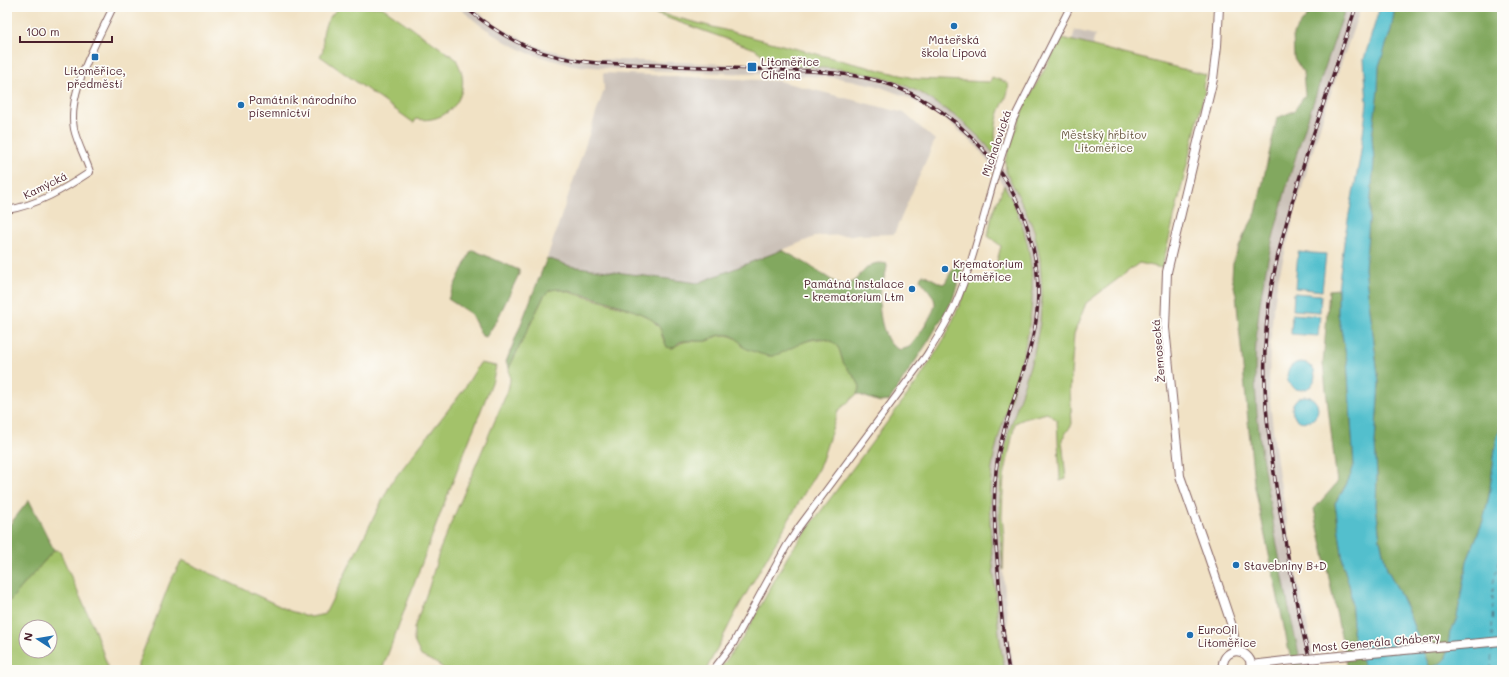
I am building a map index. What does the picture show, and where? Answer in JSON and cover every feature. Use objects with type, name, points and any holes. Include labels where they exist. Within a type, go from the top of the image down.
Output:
[{"type":"main road","name":"Žernosecká","points":[[1219,7],[1217,46],[1213,79],[1167,272],[1165,328],[1180,476],[1232,626],[1234,651]]},
{"type":"main road","name":"Most Generála Chábery","points":[[1251,667],[1285,661],[1502,641]]},
{"type":"main road","points":[[1223,670],[1223,660],[1234,651],[1239,651],[1247,656],[1251,667]]},
{"type":"street","name":"Kamýcká","points":[[7,210],[21,208],[57,193],[90,172],[74,129],[76,93],[83,72],[113,7]]},
{"type":"street","name":"Michalovická","points":[[713,670],[733,644],[786,547],[799,527],[903,387],[941,333],[955,304],[967,271],[1012,120],[1033,83],[1070,7]]},
{"type":"shaded area","points":[[458,7],[472,7],[497,26],[531,44],[549,50],[581,57],[618,60],[811,67],[840,69],[877,76],[908,87],[936,102],[961,120],[984,142],[1006,172],[1028,215],[1037,243],[1041,274],[1042,293],[1040,323],[1034,353],[1008,435],[999,488],[999,522],[1009,639],[1014,670],[1005,670],[999,640],[989,522],[990,488],[992,468],[999,433],[1025,350],[1031,322],[1032,275],[1028,245],[1019,219],[999,177],[978,148],[955,127],[931,110],[904,96],[875,85],[839,78],[618,69],[563,63],[528,53],[506,42],[480,25]]},
{"type":"shaded area","points":[[1346,7],[1361,7],[1324,113],[1296,208],[1278,280],[1270,344],[1269,392],[1279,476],[1298,582],[1318,670],[1303,670],[1284,585],[1260,440],[1255,393],[1258,311],[1264,277],[1282,204],[1311,109]]},
{"type":"shaded area","points":[[1075,30],[1095,35],[1092,46],[1072,41]]},
{"type":"shaded area","points":[[603,73],[779,81],[904,113],[935,140],[894,234],[817,236],[698,284],[570,266],[547,258],[604,90]]},
{"type":"green space","points":[[339,7],[382,7],[456,59],[462,72],[463,84],[461,94],[457,102],[451,109],[436,118],[426,120],[416,119],[414,123],[320,56],[323,48],[323,35],[326,23]]},
{"type":"green space","points":[[636,7],[917,79],[990,82],[992,77],[1008,83],[1007,94],[998,116],[996,128],[995,140],[998,159],[984,142],[961,120],[921,93],[895,81],[840,69],[776,65],[755,49]]},
{"type":"green space","points":[[1314,7],[1346,7],[1300,143],[1276,227],[1263,284],[1255,365],[1255,386],[1259,430],[1265,473],[1286,593],[1303,670],[1293,670],[1254,483],[1236,295],[1232,277],[1233,262],[1244,235],[1256,213],[1277,118],[1294,111],[1305,95],[1303,72],[1294,58],[1293,34]]},
{"type":"green space","points":[[1395,7],[1495,7],[1502,9],[1502,421],[1496,442],[1489,496],[1483,521],[1467,561],[1456,623],[1450,632],[1446,658],[1441,663],[1433,667],[1429,666],[1407,609],[1387,569],[1380,540],[1376,505],[1377,476],[1375,443],[1379,383],[1365,269],[1374,161],[1372,137],[1378,90],[1379,66],[1391,30]]},
{"type":"green space","name":"Městský hřbitov Litoměřice","points":[[1062,38],[1206,75],[1203,86],[1205,90],[1162,268],[1139,263],[1086,303],[1074,334],[1070,389],[1072,424],[1062,439],[1066,479],[1060,481],[1057,420],[1047,413],[1015,423],[1004,477],[1002,517],[1004,537],[1003,570],[999,522],[1001,470],[1008,435],[1034,353],[1040,323],[1042,293],[1040,259],[1034,230],[1006,172],[1005,161],[1024,106]]},
{"type":"green space","points":[[1004,185],[1017,211],[1025,236],[1030,260],[1032,284],[1028,334],[1022,360],[996,447],[992,468],[990,495],[990,522],[999,635],[1005,670],[719,670],[744,636],[789,554],[920,378],[946,336],[972,276],[991,284],[1001,246],[988,236],[992,215]]},
{"type":"green space","points":[[473,250],[519,270],[519,274],[497,320],[486,337],[482,336],[471,314],[448,299],[471,251]]},
{"type":"green space","points":[[782,250],[845,287],[855,280],[869,266],[877,263],[887,264],[879,297],[881,320],[888,341],[901,350],[909,347],[916,339],[929,319],[934,307],[934,300],[931,293],[920,279],[921,276],[923,274],[942,284],[945,283],[954,266],[960,262],[962,263],[963,268],[952,301],[929,340],[889,401],[880,402],[857,394],[860,386],[855,377],[844,364],[837,346],[828,339],[812,339],[772,356],[743,347],[739,340],[729,335],[716,336],[706,341],[683,341],[673,348],[669,348],[667,347],[657,324],[650,318],[610,302],[558,289],[550,290],[544,296],[509,368],[506,362],[547,258],[570,266],[698,283]]},
{"type":"green space","points":[[558,289],[633,310],[650,318],[661,329],[662,336],[667,347],[673,348],[688,341],[707,341],[718,336],[728,335],[771,356],[803,342],[820,339],[828,340],[837,346],[844,363],[860,386],[857,394],[838,411],[821,463],[816,473],[739,606],[706,670],[446,670],[436,663],[421,656],[414,641],[414,628],[429,587],[440,549],[508,390],[510,380],[509,368],[544,296],[550,290]]},
{"type":"green space","points":[[1338,289],[1338,314],[1347,360],[1354,465],[1350,478],[1335,503],[1344,568],[1350,588],[1353,622],[1352,632],[1369,667],[1373,670],[1348,670],[1314,509],[1337,483],[1323,364],[1329,290]]},
{"type":"green space","points":[[480,363],[496,366],[493,380],[444,504],[382,670],[138,670],[138,664],[170,582],[182,560],[290,611],[311,617],[325,614],[391,483],[462,392]]},
{"type":"green space","points":[[29,500],[54,550],[7,604],[7,528]]},
{"type":"green space","points":[[54,550],[58,550],[94,628],[109,670],[7,670],[7,604]]},
{"type":"water","points":[[1380,7],[1395,7],[1391,30],[1379,66],[1378,90],[1372,137],[1374,161],[1365,269],[1379,383],[1375,443],[1377,476],[1376,505],[1380,540],[1387,569],[1407,609],[1429,666],[1433,667],[1441,663],[1446,658],[1450,632],[1456,623],[1467,561],[1483,521],[1489,496],[1496,442],[1502,421],[1502,670],[1373,670],[1363,665],[1352,632],[1353,622],[1350,588],[1344,568],[1335,503],[1346,485],[1354,465],[1347,360],[1338,314],[1338,289],[1345,235],[1360,158],[1367,103],[1364,59]]},
{"type":"water","points":[[1298,252],[1326,254],[1322,291],[1295,288]]},
{"type":"water","points":[[1294,293],[1321,295],[1320,312],[1293,310]]},
{"type":"water","points":[[1292,314],[1320,316],[1318,336],[1291,334]]},
{"type":"water","points":[[1301,362],[1311,366],[1315,376],[1311,386],[1301,390],[1291,386],[1287,376],[1291,366]]},
{"type":"water","points":[[1305,396],[1314,400],[1318,409],[1314,418],[1305,422],[1296,418],[1292,409],[1296,400]]},
{"type":"ferry route","points":[[1492,637],[1493,584],[1502,548]]},
{"type":"ferry route","points":[[1491,670],[1492,645]]},
{"type":"railway","points":[[465,7],[480,19],[511,39],[542,52],[577,61],[811,71],[842,74],[874,80],[894,86],[927,103],[957,124],[983,150],[1005,180],[1022,212],[1033,247],[1038,283],[1036,321],[1032,340],[1003,433],[996,471],[994,513],[1002,626],[1009,670]]},
{"type":"railway","points":[[1313,670],[1297,605],[1275,483],[1266,398],[1265,341],[1272,283],[1278,254],[1309,148],[1356,7]]},
{"type":"place","name":"Mateřská škola Lipová","points":[[954,26]]},
{"type":"place","name":"Litoměřice, předměstí","points":[[95,57]]},
{"type":"place","name":"Litoměřice Cihelna","points":[[752,67]]},
{"type":"place","name":"Památník národního písemnictví","points":[[241,105]]},
{"type":"place","name":"Krematorium Litoměřice","points":[[945,269]]},
{"type":"place","name":"Památná instalace - krematorium Ltm","points":[[912,289]]},
{"type":"place","name":"Stavebniny B+D","points":[[1236,565]]},
{"type":"place","name":"EuroOil Litoměřice","points":[[1190,635]]}]
